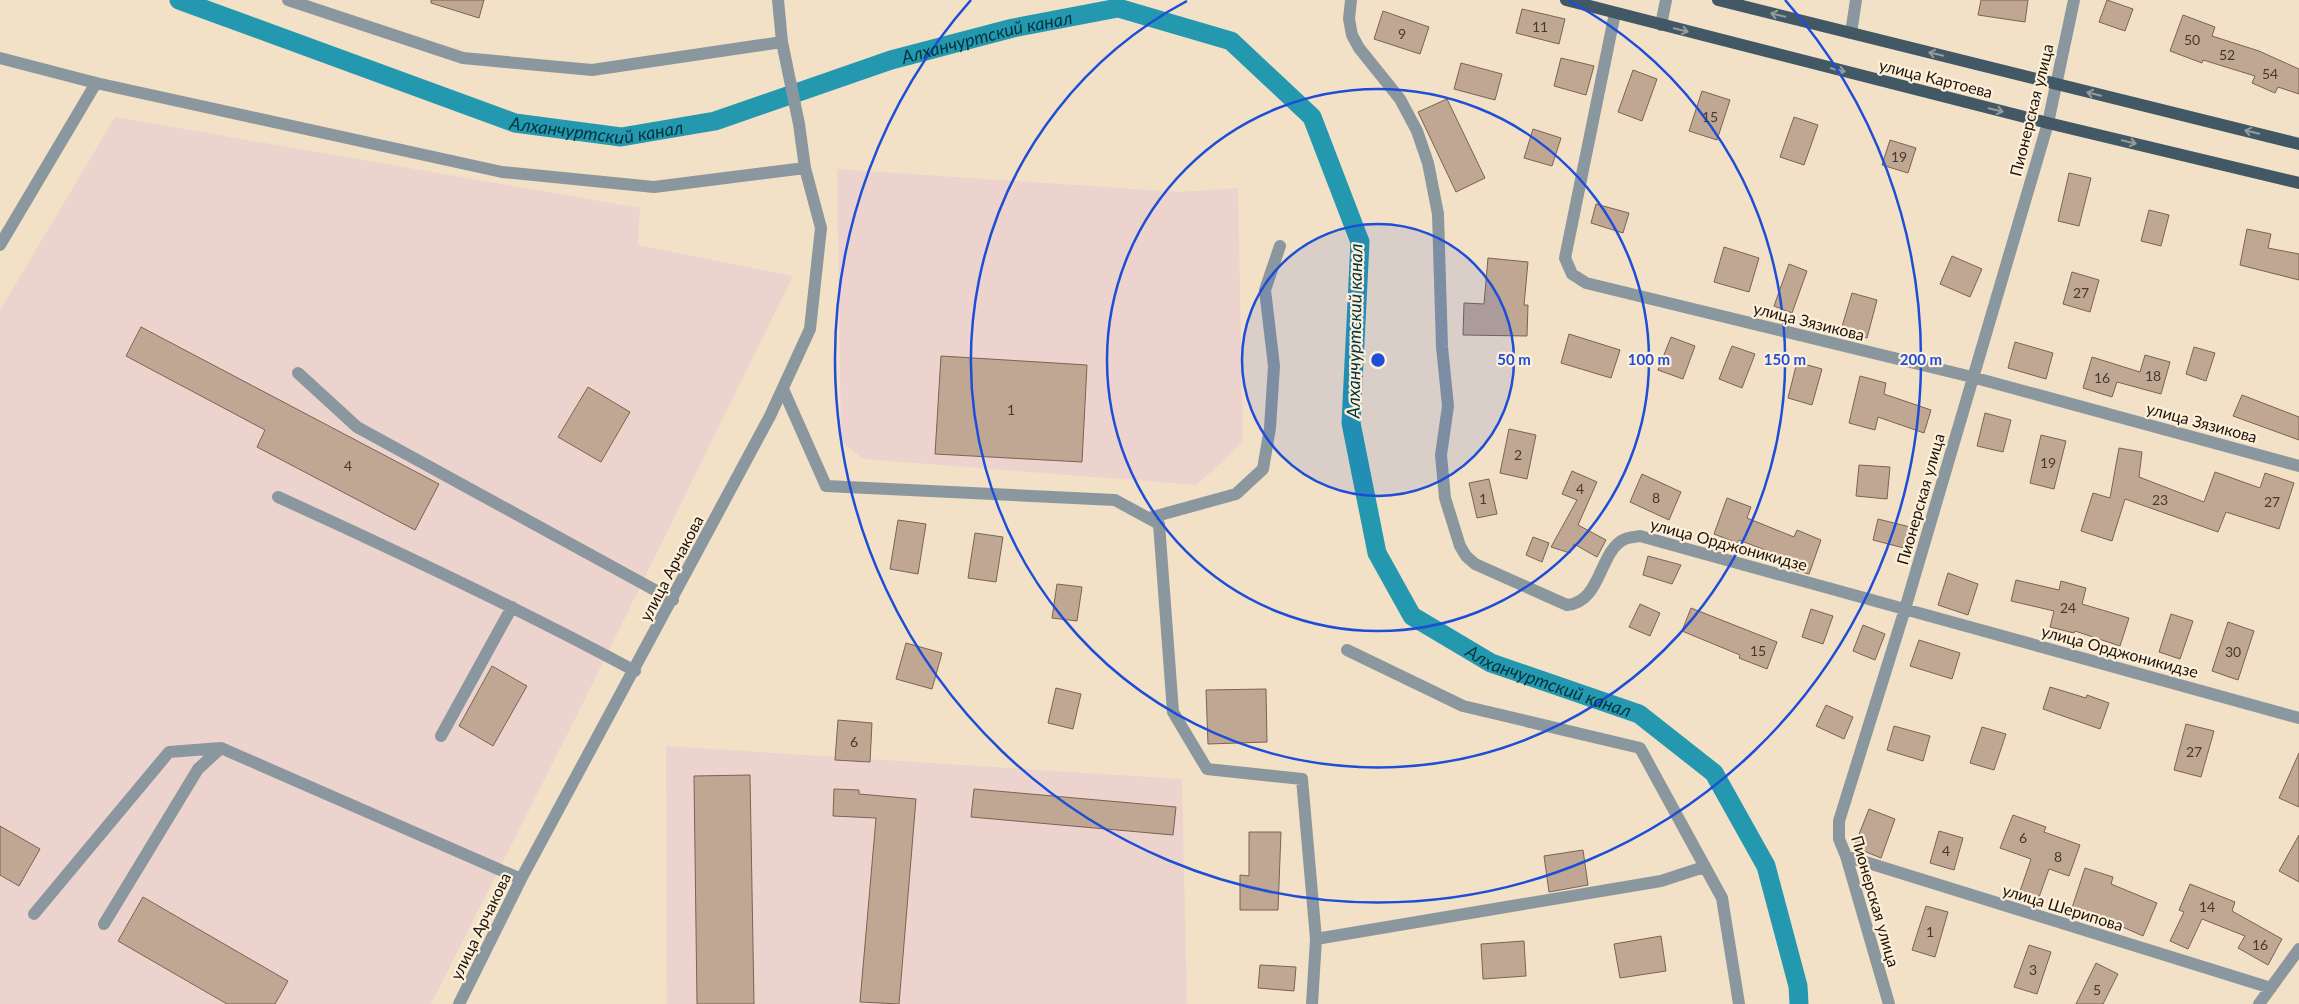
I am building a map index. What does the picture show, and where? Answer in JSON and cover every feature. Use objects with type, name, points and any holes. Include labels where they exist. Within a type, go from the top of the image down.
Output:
[{"type":"main road","name":"улица Картоева","points":[[1566,0],[2048,123],[2299,183]]},
{"type":"main road","name":"улица Картоева","points":[[1718,0],[2299,144]]},
{"type":"street","points":[[288,0],[463,58],[592,70],[782,42],[778,0]]},
{"type":"street","name":"улица Орджоникидзе","points":[[1351,0],[1349,19],[1352,34],[1360,48],[1400,99],[1417,131],[1428,163],[1438,214],[1442,346],[1448,406],[1441,455],[1445,498],[1460,546],[1466,556],[1475,564],[1567,605],[1578,604],[1586,597],[1614,550],[1624,540],[1640,536],[2299,718]]},
{"type":"street","points":[[1661,25],[1666,0]]},
{"type":"street","points":[[1851,33],[1856,0]]},
{"type":"street","name":"Пионерская улица","points":[[1889,1004],[1846,856],[1839,839],[1839,821],[1906,609],[1972,377],[2048,123],[2074,0]]},
{"type":"street","name":"улица Зязикова","points":[[1615,13],[1565,258],[1572,274],[1586,283],[1972,377],[2299,466]]},
{"type":"street","name":"улица Арчакова","points":[[459,1004],[520,880],[635,671],[770,416],[810,329],[821,228],[806,168],[782,42]]},
{"type":"street","points":[[0,58],[96,83],[502,172],[654,187],[806,168]]},
{"type":"street","points":[[0,245],[96,83]]},
{"type":"street","points":[[1149,518],[1236,494],[1263,469],[1270,428],[1274,366],[1265,290],[1280,246]]},
{"type":"street","points":[[298,373],[357,427],[673,600]]},
{"type":"street","points":[[783,389],[826,486],[1115,500],[1159,524],[1173,712],[1207,768],[1302,779],[1316,940],[1312,1004]]},
{"type":"street","points":[[278,497],[407,555],[635,671]]},
{"type":"street","points":[[441,736],[512,607]]},
{"type":"street","points":[[1347,650],[1463,706],[1640,748],[1722,898],[1739,1004]]},
{"type":"street","points":[[34,914],[169,752],[221,748],[520,880]]},
{"type":"street","points":[[104,924],[198,769],[221,748]]},
{"type":"street","name":"улица Шерипова","points":[[1846,856],[2271,988]]},
{"type":"street","points":[[1316,940],[1662,881],[1704,866]]},
{"type":"street","points":[[2259,1004],[2299,949]]},
{"type":"shaded area","points":[[115,117],[640,208],[638,245],[793,276],[582,705],[431,1004],[0,1004],[0,310]]},
{"type":"shaded area","points":[[837,169],[1179,192],[1238,188],[1243,442],[1197,485],[863,459],[841,441]]},
{"type":"shaded area","points":[[666,746],[1182,779],[1187,1004],[667,1004]]},
{"type":"building","points":[[431,0],[484,0],[479,18],[431,3]]},
{"type":"building","points":[[1981,0],[2028,0],[2025,22],[1978,15]]},
{"type":"building","points":[[2107,0],[2133,9],[2125,31],[2099,22]]},
{"type":"building","points":[[1522,9],[1565,19],[1559,44],[1516,33]]},
{"type":"building","points":[[1383,11],[1429,27],[1420,54],[1374,39]]},
{"type":"building","points":[[2183,15],[2215,27],[2212,36],[2259,51],[2299,69],[2299,94],[2278,87],[2275,93],[2252,83],[2255,76],[2203,60],[2202,63],[2170,51]]},
{"type":"building","points":[[1561,58],[1594,66],[1586,95],[1554,86]]},
{"type":"building","points":[[1461,63],[1502,74],[1495,100],[1454,89]]},
{"type":"building","points":[[1633,70],[1657,79],[1642,121],[1618,112]]},
{"type":"building","points":[[1702,91],[1730,100],[1717,140],[1689,131]]},
{"type":"building","points":[[1447,99],[1485,178],[1456,192],[1418,112]]},
{"type":"building","points":[[1794,117],[1818,125],[1804,165],[1780,157]]},
{"type":"building","points":[[1533,129],[1561,138],[1552,166],[1524,158]]},
{"type":"building","points":[[1890,140],[1916,148],[1908,173],[1882,165]]},
{"type":"building","points":[[2069,173],[2091,178],[2079,226],[2058,221]]},
{"type":"building","points":[[1596,204],[1629,213],[1623,233],[1591,223]]},
{"type":"building","points":[[2149,210],[2169,215],[2161,246],[2141,241]]},
{"type":"building","points":[[2247,229],[2271,234],[2268,248],[2299,254],[2299,280],[2240,265]]},
{"type":"building","points":[[1724,247],[1759,258],[1749,292],[1714,282]]},
{"type":"building","points":[[1952,256],[1982,269],[1970,297],[1940,284]]},
{"type":"building","points":[[1488,258],[1528,262],[1524,305],[1528,305],[1527,336],[1463,335],[1464,303],[1484,304]]},
{"type":"building","points":[[1789,264],[1807,271],[1792,313],[1774,306]]},
{"type":"building","points":[[2072,272],[2099,280],[2090,312],[2063,304]]},
{"type":"building","points":[[1852,293],[1877,300],[1867,338],[1841,330]]},
{"type":"building","points":[[141,327],[439,484],[415,530],[257,447],[265,430],[126,356]]},
{"type":"building","points":[[1569,334],[1620,350],[1611,378],[1561,363]]},
{"type":"building","points":[[1671,337],[1695,346],[1683,379],[1658,370]]},
{"type":"building","points":[[2015,342],[2053,353],[2046,379],[2008,368]]},
{"type":"building","points":[[1732,346],[1755,354],[1742,388],[1719,379]]},
{"type":"building","points":[[2194,347],[2215,353],[2206,381],[2186,374]]},
{"type":"building","points":[[2145,355],[2170,362],[2161,394],[2117,382],[2112,397],[2083,388],[2092,357],[2140,372]]},
{"type":"building","points":[[941,356],[1087,365],[1082,462],[935,454]]},
{"type":"building","points":[[1797,362],[1822,369],[1812,405],[1788,398]]},
{"type":"building","points":[[1860,376],[1886,383],[1884,394],[1931,410],[1924,433],[1878,417],[1875,430],[1849,423]]},
{"type":"building","points":[[588,387],[630,412],[601,462],[558,437]]},
{"type":"building","points":[[2242,395],[2299,417],[2299,440],[2233,416]]},
{"type":"building","points":[[1985,413],[2011,420],[2003,452],[1977,446]]},
{"type":"building","points":[[1509,429],[1536,435],[1527,479],[1500,473]]},
{"type":"building","points":[[2041,435],[2066,441],[2054,489],[2030,483]]},
{"type":"building","points":[[2119,448],[2142,452],[2139,477],[2204,502],[2215,472],[2260,488],[2265,473],[2294,483],[2279,529],[2226,512],[2218,532],[2125,499],[2112,541],[2081,531],[2093,493],[2110,498]]},
{"type":"building","points":[[1859,465],[1890,467],[1887,499],[1856,496]]},
{"type":"building","points":[[1572,471],[1597,482],[1578,525],[1606,540],[1597,557],[1574,544],[1570,553],[1551,547],[1577,500],[1562,494]]},
{"type":"building","points":[[1642,474],[1681,492],[1669,520],[1630,502]]},
{"type":"building","points":[[1489,479],[1497,514],[1477,518],[1469,483]]},
{"type":"building","points":[[1727,498],[1751,507],[1747,518],[1794,537],[1797,530],[1821,540],[1809,574],[1783,567],[1786,558],[1739,540],[1737,543],[1714,534]]},
{"type":"building","points":[[1878,519],[1914,528],[1908,549],[1873,540]]},
{"type":"building","points":[[898,520],[926,524],[918,574],[890,569]]},
{"type":"building","points":[[975,533],[1003,537],[996,582],[968,578]]},
{"type":"building","points":[[1533,537],[1549,543],[1542,562],[1526,555]]},
{"type":"building","points":[[1648,556],[1681,565],[1672,584],[1643,575]]},
{"type":"building","points":[[1948,573],[1978,584],[1968,615],[1938,605]]},
{"type":"building","points":[[2016,580],[2059,590],[2061,581],[2086,588],[2082,604],[2129,618],[2120,646],[2075,631],[2074,633],[2050,627],[2054,611],[2011,601]]},
{"type":"building","points":[[1057,584],[1082,587],[1077,621],[1052,618]]},
{"type":"building","points":[[1640,604],[1660,613],[1650,636],[1629,627]]},
{"type":"building","points":[[1691,608],[1777,642],[1767,669],[1739,658],[1740,655],[1682,631]]},
{"type":"building","points":[[1811,609],[1833,616],[1823,644],[1802,637]]},
{"type":"building","points":[[2171,614],[2193,621],[2180,659],[2159,652]]},
{"type":"building","points":[[2228,622],[2254,631],[2238,680],[2212,671]]},
{"type":"building","points":[[1863,625],[1885,634],[1875,660],[1853,651]]},
{"type":"building","points":[[1919,640],[1960,653],[1952,679],[1910,666]]},
{"type":"building","points":[[906,643],[942,653],[932,689],[896,679]]},
{"type":"building","points":[[492,666],[527,686],[493,746],[459,726]]},
{"type":"building","points":[[2050,687],[2086,698],[2087,695],[2109,703],[2100,729],[2043,709]]},
{"type":"building","points":[[1056,688],[1081,694],[1073,729],[1048,723]]},
{"type":"building","points":[[1266,689],[1267,742],[1208,744],[1206,690]]},
{"type":"building","points":[[1826,705],[1853,717],[1844,739],[1816,726]]},
{"type":"building","points":[[838,720],[872,723],[870,762],[835,760]]},
{"type":"building","points":[[2186,724],[2214,731],[2201,777],[2174,770]]},
{"type":"building","points":[[1894,726],[1930,736],[1923,761],[1887,750]]},
{"type":"building","points":[[1982,727],[2006,734],[1994,770],[1970,763]]},
{"type":"building","points":[[2299,753],[2299,807],[2279,798]]},
{"type":"building","points":[[750,775],[754,1004],[697,1004],[694,776]]},
{"type":"building","points":[[834,789],[859,790],[859,794],[916,799],[899,1004],[860,1002],[876,818],[833,816]]},
{"type":"building","points":[[974,789],[1176,807],[1173,835],[971,817]]},
{"type":"building","points":[[1869,809],[1895,819],[1881,858],[1854,847]]},
{"type":"building","points":[[2013,815],[2046,827],[2044,832],[2080,845],[2069,876],[2049,869],[2038,900],[2019,894],[2031,859],[2000,848]]},
{"type":"building","points":[[0,826],[40,849],[19,886],[0,875]]},
{"type":"building","points":[[1939,831],[1963,838],[1954,870],[1930,863]]},
{"type":"building","points":[[1249,832],[1281,832],[1278,910],[1240,910],[1240,875],[1249,876]]},
{"type":"building","points":[[2299,835],[2299,882],[2279,871]]},
{"type":"building","points":[[1583,850],[1588,885],[1549,892],[1544,856]]},
{"type":"building","points":[[2085,868],[2113,877],[2111,884],[2157,903],[2143,936],[2100,917],[2098,923],[2070,914]]},
{"type":"building","points":[[2190,884],[2235,902],[2232,911],[2282,939],[2268,965],[2238,948],[2245,936],[2202,919],[2188,949],[2170,941],[2184,912],[2179,910]]},
{"type":"building","points":[[143,897],[288,981],[275,1004],[227,1004],[118,941]]},
{"type":"building","points":[[1926,906],[1948,912],[1935,957],[1912,950]]},
{"type":"building","points":[[1661,936],[1666,971],[1620,978],[1614,944]]},
{"type":"building","points":[[1524,941],[1526,976],[1483,979],[1481,944]]},
{"type":"building","points":[[2029,945],[2051,952],[2037,994],[2014,987]]},
{"type":"building","points":[[2096,963],[2118,974],[2103,1004],[2076,1004]]},
{"type":"building","points":[[1260,965],[1296,967],[1294,991],[1258,988]]},
{"type":"waterway","name":"Алханчуртский канал","points":[[179,0],[515,123],[621,137],[715,121],[891,60],[1013,28],[1118,8],[1231,41],[1312,117],[1360,242],[1351,423],[1377,553],[1412,616],[1491,663],[1639,714],[1714,773],[1766,866],[1798,986],[1799,1004]]}]
